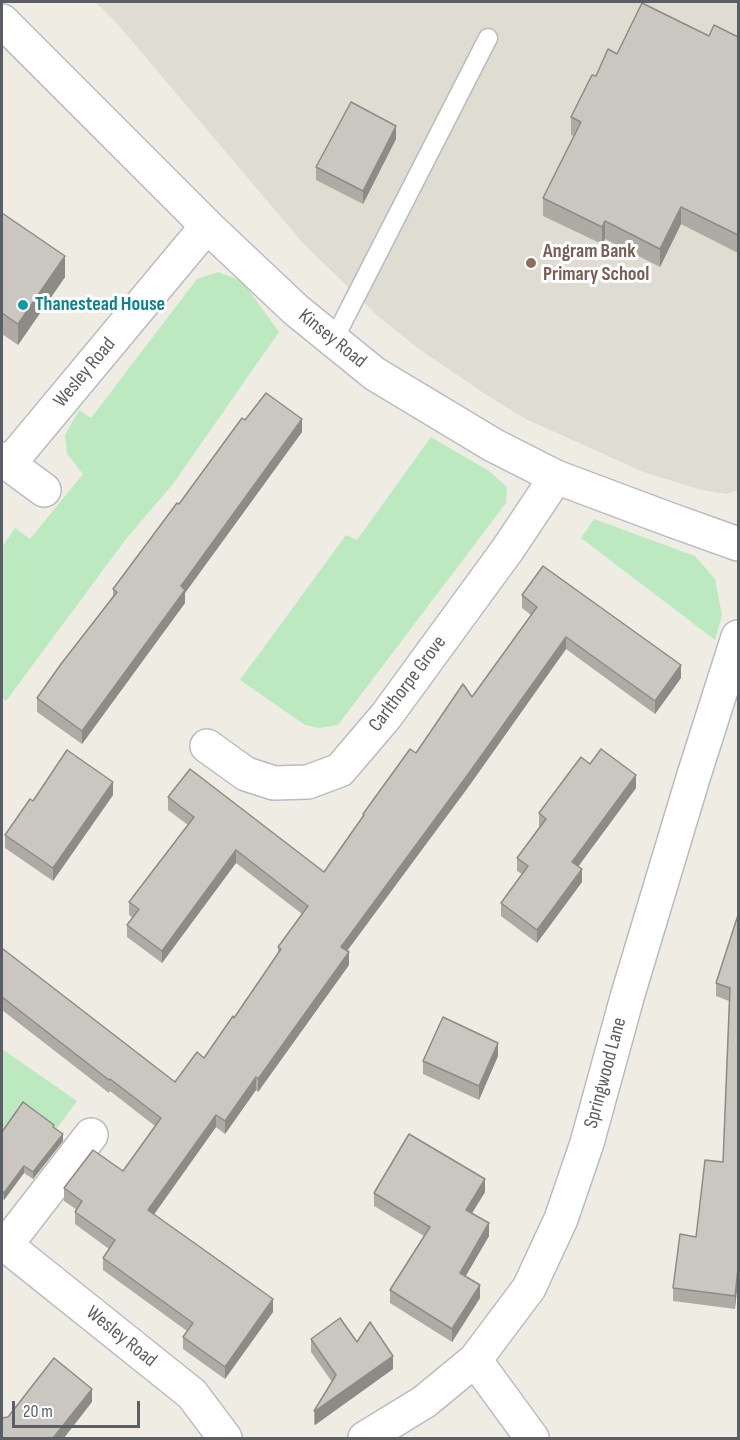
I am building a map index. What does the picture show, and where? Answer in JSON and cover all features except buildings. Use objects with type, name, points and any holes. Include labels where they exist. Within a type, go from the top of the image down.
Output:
[{"type":"street","name":"Kinsey Road","points":[[2,21],[207,226],[296,310],[375,374],[493,445],[556,477],[738,544]]},
{"type":"street","name":"Wesley Road","points":[[44,490],[5,461],[207,226]]},
{"type":"street","name":"Carlthorpe Grove","points":[[207,746],[246,774],[274,783],[308,782],[340,770],[386,716],[508,549],[556,477]]},
{"type":"street","name":"Springwood Lane","points":[[365,1438],[424,1402],[476,1360],[529,1288],[561,1219],[587,1143],[628,994],[738,637]]},
{"type":"street","name":"Wesley Road","points":[[91,1135],[4,1244],[192,1394],[225,1438]]},
{"type":"street","points":[[476,1360],[532,1438]]},
{"type":"lane","points":[[333,341],[488,38]]},
{"type":"shaded area","name":"Angram Bank Primary School","points":[[95,2],[738,2],[738,490],[727,494],[701,490],[641,471],[526,419],[419,349],[379,317],[302,242],[115,21]]},
{"type":"green space","points":[[218,272],[242,281],[279,332],[173,484],[126,539],[6,701],[2,697],[2,547],[15,528],[30,539],[83,474],[67,454],[65,435],[79,410],[91,418],[197,279]]},
{"type":"green space","points":[[431,437],[489,471],[507,487],[506,503],[338,725],[319,728],[305,725],[240,680],[346,535],[357,540]]},
{"type":"green space","points":[[594,519],[695,556],[715,579],[722,615],[715,640],[581,538]]},
{"type":"green space","points":[[2,1049],[77,1101],[54,1132],[2,1139]]},
{"type":"place","name":"Angram Bank Primary School","points":[[531,263]]},
{"type":"place","name":"Thanestead House","points":[[23,305]]}]
